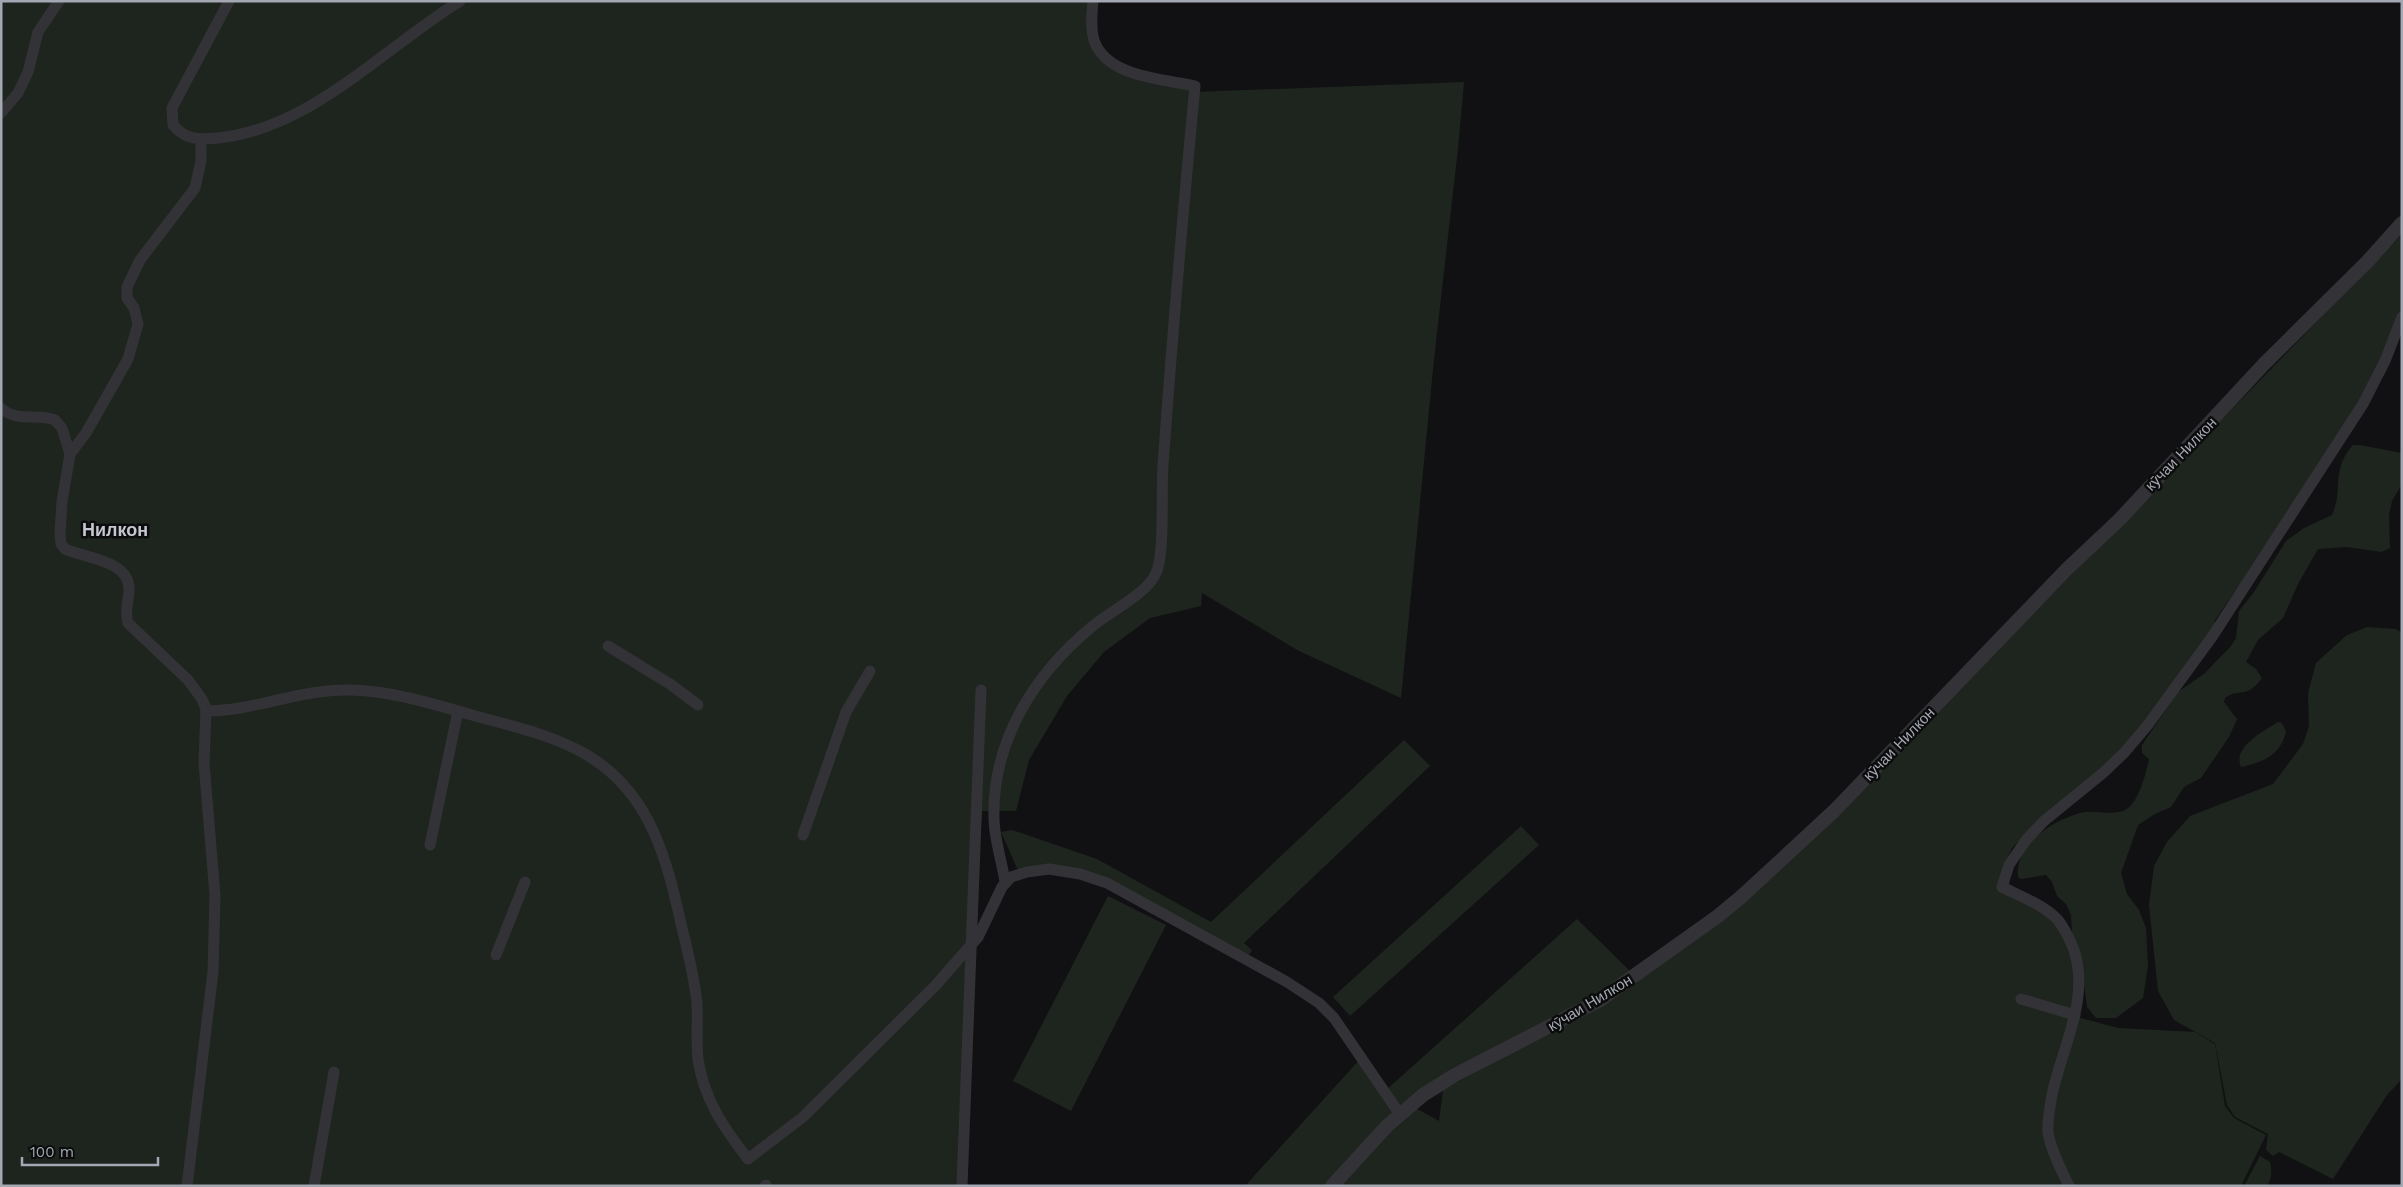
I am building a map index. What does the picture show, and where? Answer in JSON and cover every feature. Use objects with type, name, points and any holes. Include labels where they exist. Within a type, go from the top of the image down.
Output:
[{"type":"street","points":[[1,112],[18,93],[28,72],[38,32],[59,1]]},
{"type":"street","points":[[229,1],[172,108],[172,121],[177,130],[186,137],[201,138],[244,134],[286,118],[334,90],[405,37],[460,1]]},
{"type":"street","points":[[1005,882],[994,825],[996,779],[1001,758],[1016,721],[1029,695],[1063,653],[1094,626],[1146,587],[1156,574],[1159,561],[1161,488],[1195,86],[1136,73],[1111,63],[1098,49],[1094,41],[1092,29],[1093,1]]},
{"type":"street","points":[[70,454],[86,433],[128,360],[138,324],[134,308],[127,298],[127,287],[140,260],[195,188],[200,171],[201,138]]},
{"type":"street","name":"кӯчаи Нилкон","points":[[1332,1186],[1400,1114],[1455,1075],[1600,1000],[1718,916],[1741,897],[1846,798],[2068,568],[2120,518],[2264,364],[2366,262],[2402,223]]},
{"type":"street","points":[[2069,1186],[2048,1133],[2054,1088],[2075,1015],[2080,973],[2070,940],[2052,915],[2002,887],[2009,865],[2020,848],[2040,825],[2103,773],[2137,739],[2207,644],[2364,404],[2385,361],[2402,317]]},
{"type":"street","points":[[1,408],[12,415],[23,418],[55,420],[62,428],[70,454],[62,502],[61,544],[70,551],[109,564],[123,574],[129,585],[126,609],[128,623],[188,680],[202,699],[206,712],[204,763],[215,895],[212,972],[187,1186]]},
{"type":"street","points":[[608,646],[670,684],[698,705]]},
{"type":"street","points":[[802,835],[846,712],[870,672]]},
{"type":"street","points":[[962,1186],[981,690]]},
{"type":"street","points":[[206,712],[228,711],[312,693],[344,691],[399,695],[458,710],[563,742],[586,755],[618,779],[641,808],[662,849],[671,876],[695,987],[698,1058],[705,1088],[714,1112],[748,1158],[803,1117],[910,1012],[972,944],[985,925],[1005,882],[1017,874],[1038,870],[1058,870],[1094,878],[1287,982],[1319,1003],[1334,1018],[1400,1114]]},
{"type":"street","points":[[430,845],[458,710]]},
{"type":"street","points":[[496,955],[525,882]]},
{"type":"street","points":[[2021,999],[2075,1015]]},
{"type":"street","points":[[314,1186],[334,1072]]},
{"type":"shaded area","points":[[1,1],[1093,1],[1099,57],[1194,92],[1464,82],[1434,359],[1401,698],[1299,651],[1202,593],[1201,606],[1150,618],[1104,652],[1067,696],[1029,760],[1016,811],[982,811],[960,1186],[1,1186]]},
{"type":"shaded area","points":[[2402,234],[2402,328],[2339,442],[2215,620],[2210,642],[2126,749],[2039,821],[2012,848],[2002,870],[2002,887],[2052,914],[2077,966],[2073,1016],[2118,1028],[2195,1032],[2215,1044],[2225,1106],[2234,1118],[2266,1135],[2241,1186],[1339,1186],[1412,1106],[1439,1121],[1443,1090],[1601,1004],[1724,920],[1863,789]]},
{"type":"shaded area","points":[[2353,445],[2402,453],[2402,484],[2392,501],[2389,515],[2390,548],[2381,552],[2347,547],[2318,549],[2298,584],[2283,618],[2258,640],[2246,662],[2256,669],[2262,678],[2252,689],[2235,693],[2225,698],[2224,702],[2237,719],[2229,737],[2201,778],[2184,787],[2171,807],[2155,814],[2138,825],[2121,873],[2127,894],[2139,910],[2146,928],[2148,966],[2143,998],[2116,1018],[2096,1018],[2087,1007],[2083,976],[2072,934],[2071,915],[2066,904],[2057,896],[2052,882],[2046,875],[2021,879],[2018,877],[2022,854],[2029,844],[2047,828],[2069,817],[2085,812],[2119,812],[2130,806],[2141,787],[2149,759],[2142,753],[2142,745],[2178,692],[2205,673],[2231,646],[2236,638],[2239,611],[2254,592],[2286,541],[2304,528],[2332,515],[2337,497],[2339,472],[2346,454]]},
{"type":"shaded area","points":[[2367,627],[2396,629],[2402,633],[2402,1079],[2387,1095],[2333,1179],[2279,1152],[2273,1156],[2266,1150],[2268,1134],[2235,1117],[2227,1105],[2215,1043],[2174,1020],[2158,991],[2149,905],[2154,866],[2167,842],[2190,816],[2273,784],[2303,744],[2309,726],[2308,693],[2316,663],[2347,635]]},
{"type":"shaded area","points":[[2278,722],[2282,723],[2286,732],[2280,747],[2270,757],[2241,767],[2239,760],[2245,746]]},
{"type":"shaded area","points":[[1404,740],[1430,766],[1244,943],[1252,950],[1247,958],[1096,875],[1049,871],[1020,875],[1001,832],[1012,830],[1097,859],[1211,922]]},
{"type":"shaded area","points":[[1521,826],[1539,845],[1350,1016],[1333,997]]},
{"type":"shaded area","points":[[1108,896],[1166,925],[1071,1111],[1013,1081]]},
{"type":"shaded area","points":[[1577,919],[1633,974],[1573,1012],[1452,1073],[1326,1186],[1245,1186],[1361,1058],[1385,1091]]},
{"type":"shaded area","points":[[2260,1156],[2270,1162],[2271,1174],[2269,1183],[2267,1186],[2244,1186]]},
{"type":"district","name":"Нилкон","points":[[115,530]]}]
